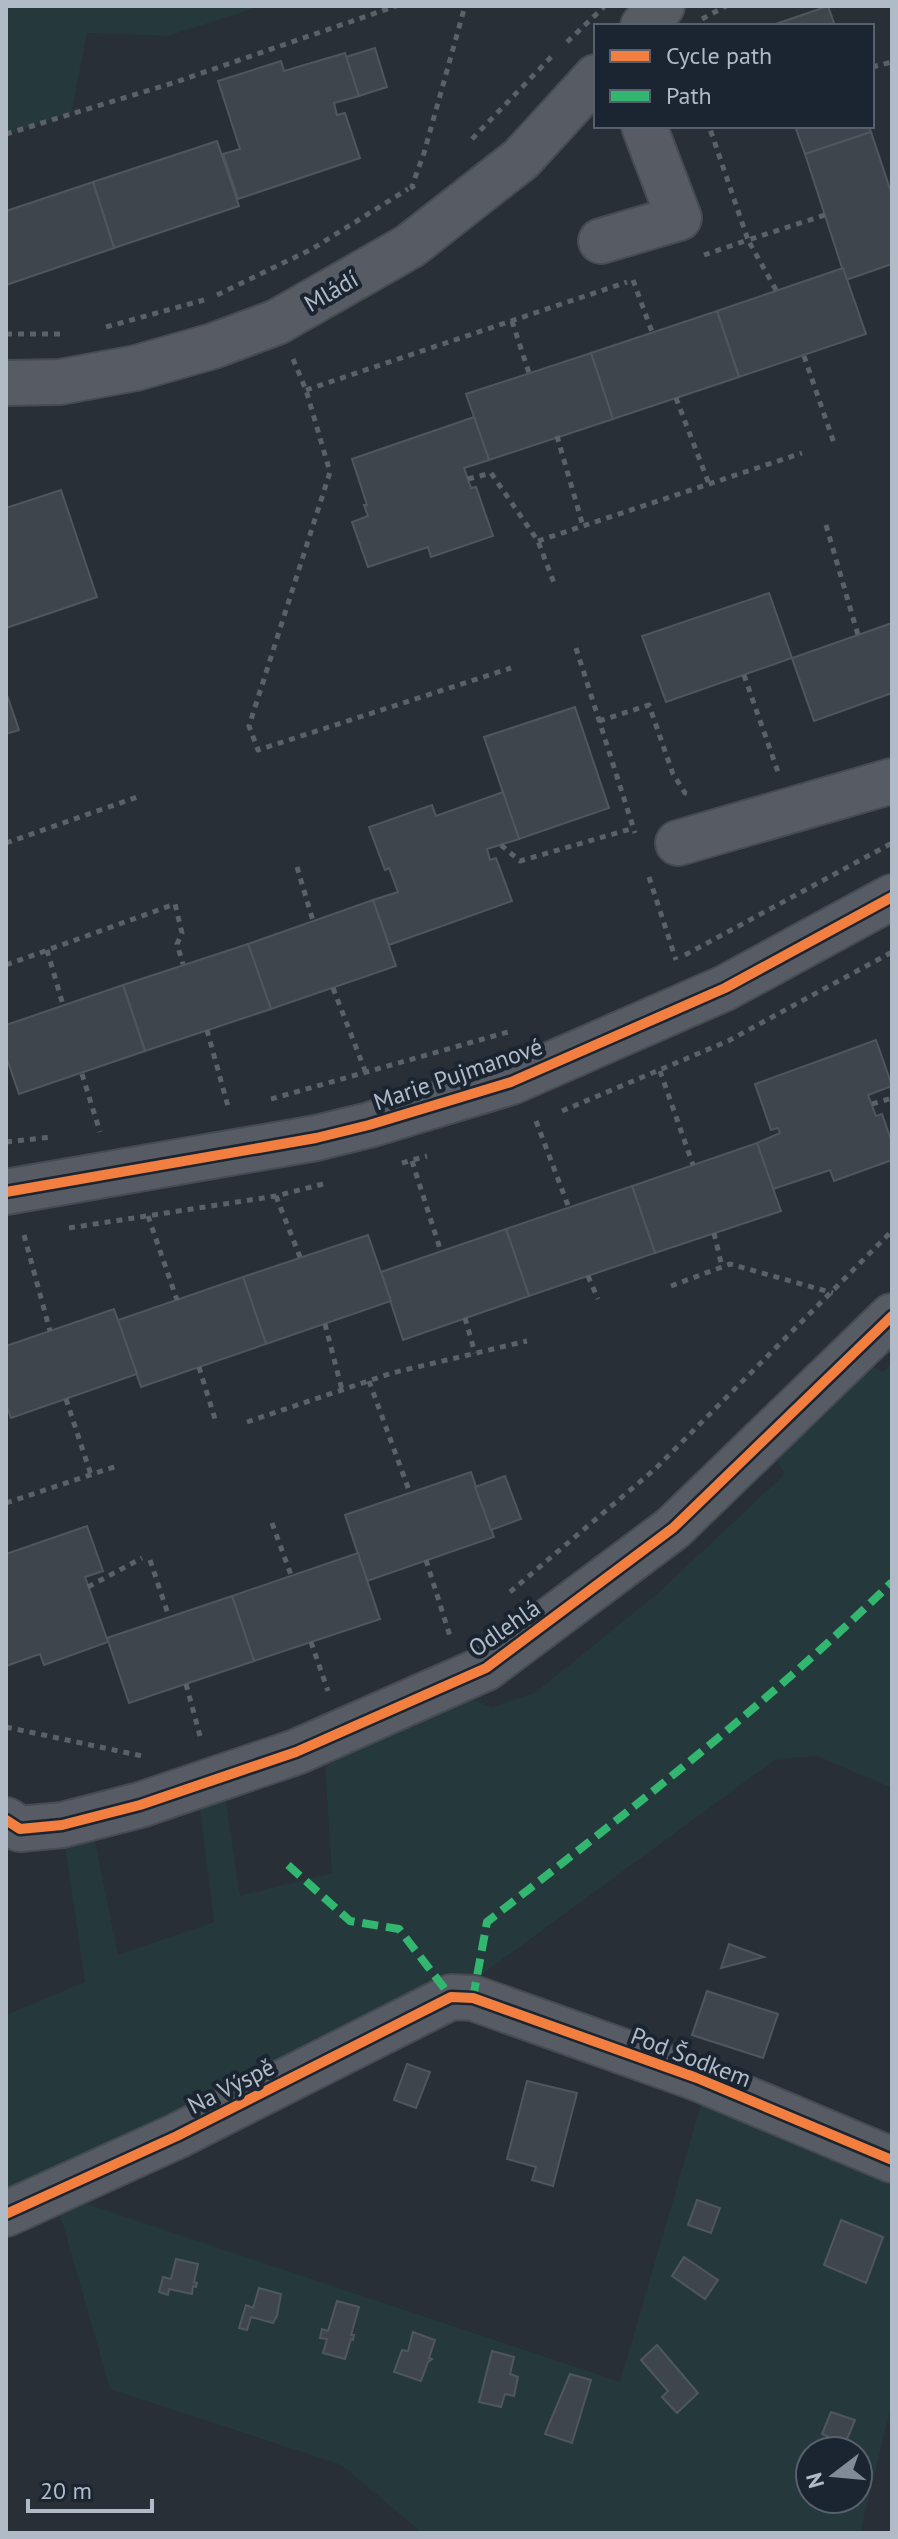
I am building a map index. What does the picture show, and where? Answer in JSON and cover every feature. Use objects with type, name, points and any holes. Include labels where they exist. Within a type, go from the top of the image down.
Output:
[{"type":"street","points":[[649,24],[679,14]]},
{"type":"street","name":"Mládí","points":[[6,383],[60,382],[136,368],[213,346],[277,322],[410,246],[521,159],[594,79]]},
{"type":"street","points":[[601,241],[679,218],[645,128]]},
{"type":"street","points":[[655,853],[892,781]]},
{"type":"street","name":"Marie Pujmanové","points":[[6,1192],[316,1138],[511,1082],[725,988],[892,897]]},
{"type":"street","name":"Odlehlá","points":[[6,1820],[20,1829],[62,1825],[140,1805],[296,1752],[486,1668],[673,1528],[892,1316]]},
{"type":"street","name":"Na Výspě","points":[[6,2214],[177,2136],[451,1997],[473,1998]]},
{"type":"street","name":"Pod Šodkem","points":[[473,1998],[697,2078],[892,2160]]},
{"type":"path","points":[[6,134],[173,83],[396,6]]},
{"type":"path","points":[[433,228],[412,186],[465,6]]},
{"type":"path","points":[[470,141],[605,6]]},
{"type":"path","points":[[679,14],[726,6]]},
{"type":"path","points":[[710,128],[748,240],[776,290]]},
{"type":"path","points":[[93,330],[211,298],[312,249],[424,177]]},
{"type":"path","points":[[690,260],[825,215]]},
{"type":"path","points":[[306,390],[647,275]]},
{"type":"path","points":[[633,280],[652,332]]},
{"type":"path","points":[[512,321],[529,373]]},
{"type":"path","points":[[277,322],[306,390],[330,472],[249,726],[258,750],[511,668]]},
{"type":"path","points":[[6,334],[78,334]]},
{"type":"path","points":[[804,356],[834,443]]},
{"type":"path","points":[[676,398],[709,484]]},
{"type":"path","points":[[557,436],[583,526]]},
{"type":"path","points":[[538,541],[802,453]]},
{"type":"path","points":[[468,479],[491,473],[538,541],[554,583]]},
{"type":"path","points":[[826,525],[858,635]]},
{"type":"path","points":[[576,648],[634,828],[655,853],[676,960]]},
{"type":"path","points":[[744,675],[780,776],[767,780]]},
{"type":"path","points":[[599,721],[649,705],[673,774],[685,793],[700,795]]},
{"type":"path","points":[[6,843],[140,796]]},
{"type":"path","points":[[501,845],[520,861],[634,828]]},
{"type":"path","points":[[661,966],[892,843]]},
{"type":"path","points":[[297,867],[313,921]]},
{"type":"path","points":[[6,965],[175,904],[182,933],[177,944],[183,964]]},
{"type":"path","points":[[47,950],[63,1005]]},
{"type":"path","points":[[333,988],[366,1073]]},
{"type":"path","points":[[259,1102],[518,1028]]},
{"type":"path","points":[[207,1030],[229,1111]]},
{"type":"path","points":[[660,1071],[693,1165]]},
{"type":"path","points":[[82,1074],[100,1132]]},
{"type":"path","points":[[872,1104],[892,1098]]},
{"type":"path","points":[[215,1113],[244,1106]]},
{"type":"path","points":[[536,1121],[569,1208]]},
{"type":"path","points":[[84,1133],[114,1129]]},
{"type":"path","points":[[6,1142],[53,1137]]},
{"type":"path","points":[[412,1161],[441,1252]]},
{"type":"path","points":[[276,1196],[300,1257]]},
{"type":"path","points":[[148,1216],[177,1300]]},
{"type":"path","points":[[499,1601],[655,1469],[892,1231]]},
{"type":"path","points":[[714,1233],[722,1267]]},
{"type":"path","points":[[24,1235],[50,1331]]},
{"type":"path","points":[[671,1286],[730,1264],[833,1293]]},
{"type":"path","points":[[588,1276],[598,1299]]},
{"type":"path","points":[[465,1318],[475,1353]]},
{"type":"path","points":[[325,1324],[342,1390]]},
{"type":"path","points":[[247,1422],[369,1381],[527,1341]]},
{"type":"path","points":[[199,1367],[215,1419]]},
{"type":"path","points":[[369,1381],[410,1493]]},
{"type":"path","points":[[66,1399],[91,1475]]},
{"type":"path","points":[[6,1503],[117,1466]]},
{"type":"path","points":[[272,1523],[291,1575]]},
{"type":"path","points":[[88,1587],[142,1558]]},
{"type":"path","points":[[150,1560],[169,1617]]},
{"type":"path","points":[[426,1560],[450,1636]]},
{"type":"path","points":[[439,1643],[463,1629]]},
{"type":"path","points":[[311,1642],[328,1692]]},
{"type":"path","points":[[186,1684],[200,1736]]},
{"type":"path","points":[[314,1697],[341,1687]]},
{"type":"path","points":[[6,1727],[141,1757],[149,1754]]},
{"type":"path","points":[[185,1741],[214,1731]]},
{"type":"green space","points":[[6,6],[261,6],[168,36],[87,33],[71,113],[6,135]]},
{"type":"green space","points":[[855,1361],[884,1372],[892,1363],[892,1788],[817,1756],[776,1759],[451,1997],[55,2193],[620,2382],[702,2101],[892,2156],[892,2403],[874,2476],[874,2435],[794,2435],[794,2515],[864,2515],[860,2533],[422,2533],[342,2465],[110,2389],[54,2193],[6,2214],[6,2015],[85,1982],[62,1825],[90,1818],[118,1955],[214,1922],[197,1785],[222,1777],[240,1896],[332,1873],[325,1766],[465,1696],[491,1707],[535,1693],[657,1594],[785,1474],[770,1451]]},
{"type":"building","points":[[828,6],[834,24],[776,24]]},
{"type":"building","points":[[375,48],[387,87],[359,96],[346,57]]},
{"type":"building","points":[[345,53],[359,96],[334,103],[337,115],[345,113],[360,158],[238,199],[223,154],[240,149],[218,81],[281,61],[284,71]]},
{"type":"building","points":[[796,128],[870,128],[871,132],[805,154]]},
{"type":"building","points":[[871,132],[892,195],[892,264],[846,280],[805,154]]},
{"type":"building","points":[[217,141],[239,206],[114,248],[93,182]]},
{"type":"building","points":[[93,182],[114,248],[6,285],[6,211]]},
{"type":"building","points":[[843,268],[866,334],[739,377],[717,311]]},
{"type":"building","points":[[717,311],[739,377],[613,419],[591,353]]},
{"type":"building","points":[[591,353],[613,419],[489,460],[466,394]]},
{"type":"building","points":[[474,417],[489,460],[464,468],[471,488],[476,487],[493,536],[431,557],[428,547],[368,567],[352,522],[368,516],[352,459]]},
{"type":"building","points":[[61,490],[97,597],[6,628],[6,508]]},
{"type":"building","points":[[769,593],[792,658],[666,702],[642,636]]},
{"type":"building","points":[[892,623],[892,693],[814,721],[792,658]]},
{"type":"building","points":[[6,692],[19,730],[6,734]]},
{"type":"building","points":[[575,707],[609,808],[519,839],[484,737]]},
{"type":"building","points":[[503,792],[519,839],[487,849],[490,860],[496,858],[512,901],[389,945],[373,900],[398,892],[389,868],[385,870],[369,827],[432,805],[436,816]]},
{"type":"building","points":[[373,900],[396,966],[271,1009],[248,944]]},
{"type":"building","points":[[248,944],[271,1009],[145,1051],[123,985]]},
{"type":"building","points":[[123,985],[145,1051],[19,1094],[6,1056],[6,1025]]},
{"type":"building","points":[[876,1040],[892,1086],[868,1095],[876,1116],[882,1114],[892,1143],[892,1160],[834,1181],[830,1170],[773,1189],[757,1143],[780,1133],[778,1128],[771,1130],[755,1084]]},
{"type":"building","points":[[757,1143],[781,1211],[655,1253],[632,1186]]},
{"type":"building","points":[[632,1186],[655,1253],[529,1296],[506,1229]]},
{"type":"building","points":[[506,1229],[529,1296],[403,1340],[381,1272]]},
{"type":"building","points":[[368,1235],[391,1301],[266,1344],[243,1277]]},
{"type":"building","points":[[243,1277],[266,1344],[141,1387],[118,1320]]},
{"type":"building","points":[[114,1309],[137,1374],[11,1418],[6,1404],[6,1346]]},
{"type":"building","points":[[471,1472],[494,1537],[367,1581],[345,1515]]},
{"type":"building","points":[[505,1476],[521,1519],[491,1530],[475,1487]]},
{"type":"building","points":[[87,1526],[103,1571],[85,1577],[108,1642],[44,1665],[40,1654],[6,1666],[6,1554]]},
{"type":"building","points":[[358,1553],[380,1619],[254,1661],[232,1596]]},
{"type":"building","points":[[232,1596],[254,1661],[129,1703],[107,1638]]},
{"type":"building","points":[[729,1944],[764,1957],[721,1968]]},
{"type":"building","points":[[707,1991],[778,2014],[763,2058],[692,2035]]},
{"type":"building","points":[[407,2064],[430,2072],[416,2108],[394,2100]]},
{"type":"building","points":[[527,2081],[577,2093],[553,2186],[532,2180],[536,2167],[507,2159]]},
{"type":"building","points":[[697,2200],[720,2208],[711,2233],[688,2225]]},
{"type":"building","points":[[841,2220],[883,2237],[866,2283],[824,2265]]},
{"type":"building","points":[[684,2257],[718,2280],[705,2299],[672,2276]]},
{"type":"building","points":[[176,2259],[198,2264],[194,2282],[197,2283],[196,2287],[193,2286],[192,2294],[169,2289],[168,2295],[159,2292],[163,2277],[171,2279]]},
{"type":"building","points":[[259,2288],[281,2294],[277,2316],[273,2323],[251,2317],[247,2330],[239,2328],[246,2305],[253,2308]]},
{"type":"building","points":[[337,2301],[359,2307],[351,2335],[354,2335],[353,2340],[345,2359],[323,2353],[327,2339],[320,2338],[322,2329],[328,2331]]},
{"type":"building","points":[[413,2332],[435,2340],[429,2358],[432,2359],[421,2381],[394,2372],[402,2350],[408,2351]]},
{"type":"building","points":[[657,2345],[698,2393],[677,2413],[662,2397],[668,2391],[641,2360]]},
{"type":"building","points":[[492,2351],[514,2357],[510,2374],[518,2377],[514,2396],[505,2394],[501,2407],[479,2402]]},
{"type":"building","points":[[570,2374],[591,2380],[572,2443],[545,2434]]},
{"type":"building","points":[[831,2412],[855,2420],[849,2435],[822,2434]]},
{"type":"marked path","points":[[473,1998],[487,1922],[746,1715],[892,1582]]},
{"type":"marked path","points":[[288,1865],[350,1921],[399,1929],[451,1997]]},
{"type":"cycle path","points":[[6,1192],[316,1138],[511,1082],[725,988],[892,897]]},
{"type":"cycle path","points":[[6,1820],[20,1829],[62,1825],[140,1805],[296,1752],[486,1668],[673,1528],[892,1316]]},
{"type":"cycle path","points":[[6,2214],[177,2136],[451,1997],[473,1998],[697,2078],[892,2160]]}]
